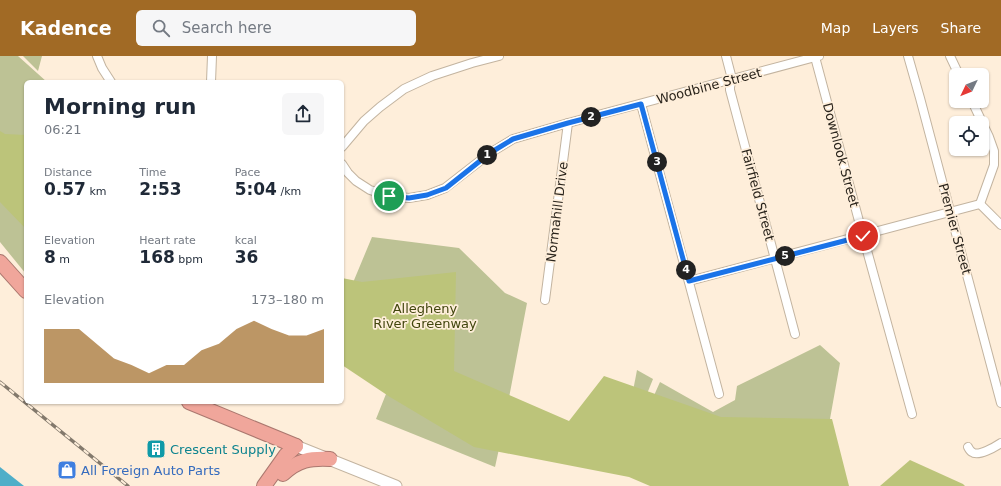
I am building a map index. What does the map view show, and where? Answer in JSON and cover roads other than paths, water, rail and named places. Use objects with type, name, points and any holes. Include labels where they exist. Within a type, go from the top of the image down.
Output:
[{"type":"highway","points":[[0,262],[24,289]]},
{"type":"highway","points":[[194,404],[296,446],[284,464],[264,486]]},
{"type":"highway","points":[[261,431],[271,441],[284,464]]},
{"type":"highway","points":[[284,464],[311,459],[330,459]]},
{"type":"highway","points":[[275,486],[284,464]]},
{"type":"main road","points":[[296,446],[396,486]]},
{"type":"street","points":[[97,56],[110,80]]},
{"type":"street","points":[[211,80],[212,56]]},
{"type":"street","points":[[344,145],[364,121],[404,89],[471,60],[499,56]]},
{"type":"street","name":"Fairfield Street","points":[[726,56],[732,79],[730,87],[795,334]]},
{"type":"street","name":"Premier Street","points":[[908,56],[1001,403]]},
{"type":"street","points":[[950,56],[956,68]]},
{"type":"street","name":"Woodbine Street","points":[[344,167],[356,181],[370,190],[389,196],[409,198],[427,195],[446,188],[490,153],[513,139],[817,57]]},
{"type":"street","name":"Downlook Street","points":[[817,57],[863,236],[912,414]]},
{"type":"street","points":[[641,104],[719,394]]},
{"type":"street","points":[[975,108],[994,151],[994,165],[980,204]]},
{"type":"street","name":"Normahill Drive","points":[[545,300],[568,123]]},
{"type":"street","points":[[689,281],[980,204]]},
{"type":"street","points":[[980,204],[1001,225]]},
{"type":"street","points":[[968,446],[970,452],[977,454],[987,451],[1001,443]]},
{"type":"water","points":[[0,467],[24,486],[0,486]]},
{"type":"railway","points":[[0,382],[24,402]]},
{"type":"railway","points":[[27,404],[128,486]]},
{"type":"place","name":"Crescent Supply","points":[[156,449]]},
{"type":"place","name":"All Foreign Auto Parts","points":[[67,470]]},
{"type":"park label","name":"Allegheny River Greenway","points":[[425,316]]}]
